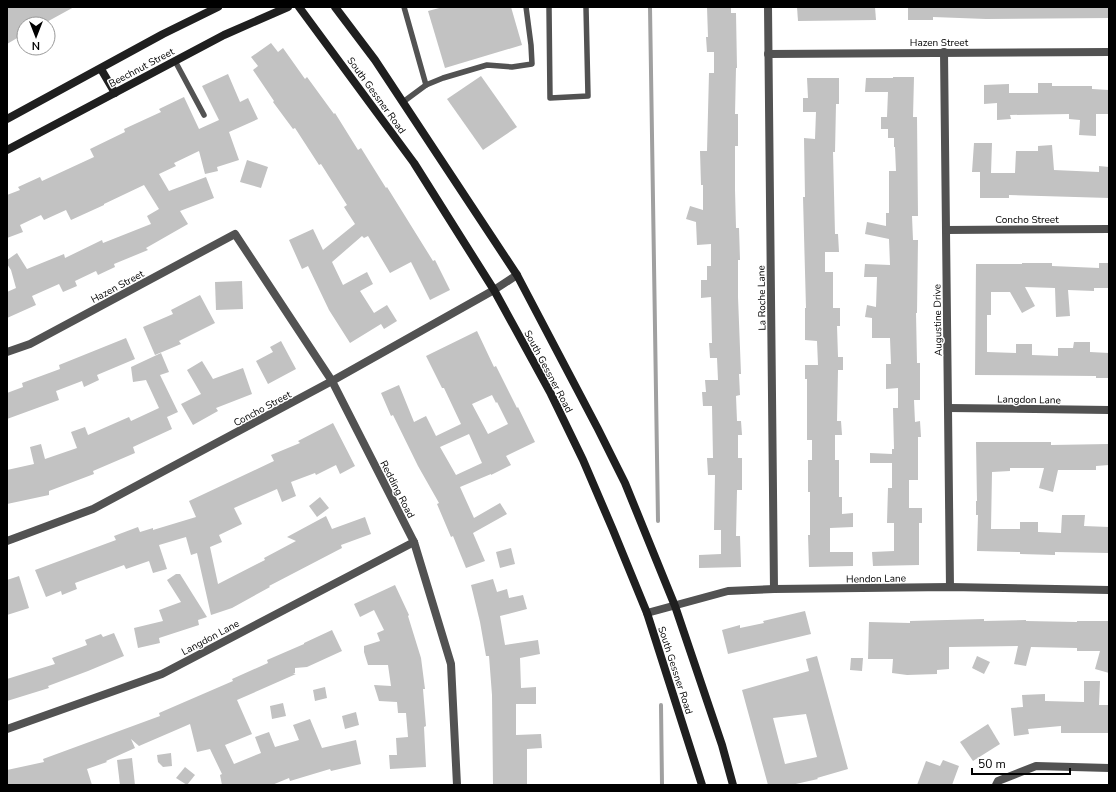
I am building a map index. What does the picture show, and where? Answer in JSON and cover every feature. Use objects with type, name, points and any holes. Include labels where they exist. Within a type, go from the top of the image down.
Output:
[{"type":"main road","name":"Beechnut Street","points":[[7,120],[163,34],[218,7]]},
{"type":"main road","name":"Beechnut Street","points":[[7,150],[224,34],[288,7]]},
{"type":"main road","name":"South Gessner Road","points":[[300,7],[414,163],[494,290],[550,392],[583,460],[647,613],[702,785]]},
{"type":"main road","name":"South Gessner Road","points":[[335,7],[375,60],[517,275],[588,408],[625,483],[675,606],[733,785]]},
{"type":"main road","points":[[101,68],[115,93]]},
{"type":"street","name":"La Roche Lane","points":[[768,7],[774,589]]},
{"type":"street","name":"Augustine Drive","points":[[944,52],[950,587]]},
{"type":"street","name":"Hazen Street","points":[[768,54],[1109,52]]},
{"type":"street","name":"Concho Street","points":[[946,230],[1109,229]]},
{"type":"street","name":"Hazen Street","points":[[7,352],[30,344],[235,234]]},
{"type":"street","name":"Redding Road","points":[[235,234],[332,381],[414,542],[451,664],[457,785]]},
{"type":"street","name":"Concho Street","points":[[7,541],[93,510],[332,381],[494,290],[517,275]]},
{"type":"street","name":"Langdon Lane","points":[[948,408],[1109,410]]},
{"type":"street","name":"Langdon Lane","points":[[7,729],[162,674],[414,542]]},
{"type":"street","name":"Hendon Lane","points":[[647,613],[728,591],[950,587],[1109,590]]},
{"type":"street","points":[[997,783],[1036,766],[1109,768]]},
{"type":"lane","points":[[404,7],[426,85]]},
{"type":"lane","points":[[403,102],[426,85],[443,78],[487,65],[512,67],[532,64],[526,7]]},
{"type":"lane","points":[[549,7],[550,98],[588,96],[586,7]]},
{"type":"lane","points":[[175,60],[204,115]]},
{"type":"building","points":[[7,7],[74,7],[56,17],[16,16],[16,39],[7,44]]},
{"type":"building","points":[[443,7],[511,7],[522,45],[445,68],[428,11]]},
{"type":"building","points":[[707,7],[731,7],[731,13],[736,13],[737,68],[735,114],[738,114],[738,146],[735,146],[735,190],[736,228],[739,228],[740,260],[738,260],[738,297],[741,374],[739,374],[740,395],[736,396],[737,421],[741,421],[742,435],[738,435],[738,458],[742,458],[742,490],[737,490],[736,536],[740,536],[741,567],[699,568],[699,555],[721,554],[721,530],[714,530],[715,475],[708,475],[707,458],[713,458],[712,406],[703,406],[702,392],[706,392],[705,380],[718,380],[717,358],[710,358],[709,343],[712,343],[711,297],[701,298],[701,280],[707,280],[707,266],[711,266],[711,244],[697,245],[696,222],[686,219],[690,206],[703,210],[703,185],[701,185],[700,151],[707,151],[709,73],[714,73],[714,52],[707,52]]},
{"type":"building","points":[[797,7],[875,7],[876,20],[798,21]]},
{"type":"building","points":[[908,7],[1109,7],[1109,18],[986,19],[933,17],[933,20],[908,20]]},
{"type":"building","points":[[271,43],[278,52],[283,48],[305,79],[307,77],[334,114],[335,113],[358,150],[361,148],[433,261],[435,260],[450,290],[430,300],[411,262],[390,273],[368,236],[364,238],[362,236],[332,262],[343,285],[367,272],[373,284],[360,291],[374,313],[387,305],[397,321],[384,329],[381,324],[350,343],[329,310],[308,266],[302,269],[289,240],[313,229],[323,250],[355,224],[344,207],[347,205],[321,164],[319,165],[295,128],[293,129],[273,102],[274,101],[253,70],[258,66],[251,57]]},
{"type":"building","points":[[228,74],[240,102],[248,98],[258,119],[229,132],[239,160],[217,167],[218,171],[205,174],[199,151],[174,163],[176,166],[159,174],[169,191],[206,177],[214,198],[180,211],[188,224],[146,248],[148,250],[114,264],[115,267],[98,275],[96,271],[75,281],[77,286],[63,292],[59,284],[32,296],[36,305],[7,318],[7,292],[16,288],[11,270],[7,264],[7,260],[17,253],[27,269],[64,254],[65,258],[102,240],[103,243],[151,224],[147,216],[159,209],[144,185],[71,220],[66,210],[44,220],[41,215],[20,225],[23,232],[7,238],[7,195],[20,190],[18,187],[40,177],[42,181],[94,157],[90,149],[125,132],[124,129],[161,112],[159,109],[184,97],[199,129],[219,120],[202,86]]},
{"type":"building","points":[[481,76],[517,127],[483,150],[447,99]]},
{"type":"building","points":[[914,77],[913,117],[917,117],[918,216],[912,216],[913,240],[918,240],[916,313],[917,363],[920,363],[920,400],[914,400],[915,422],[920,421],[921,437],[918,437],[918,480],[909,480],[909,508],[922,508],[922,523],[919,523],[919,565],[873,566],[872,552],[894,551],[894,523],[887,523],[888,488],[892,488],[892,463],[870,463],[870,453],[892,454],[892,449],[894,449],[893,408],[898,408],[898,388],[886,389],[886,364],[891,364],[890,338],[872,338],[872,318],[865,317],[867,305],[876,307],[877,277],[864,277],[865,264],[890,265],[889,239],[865,234],[867,222],[886,226],[886,213],[889,213],[889,171],[896,171],[894,138],[888,138],[888,129],[881,129],[881,117],[887,117],[888,92],[865,92],[866,78]]},
{"type":"building","points":[[807,78],[839,78],[839,104],[836,104],[835,152],[833,152],[835,234],[838,234],[839,252],[825,252],[825,272],[833,272],[833,308],[840,308],[840,326],[837,326],[838,357],[843,357],[843,370],[838,370],[837,421],[841,421],[842,435],[835,435],[835,460],[839,460],[839,497],[842,497],[842,514],[853,513],[853,527],[830,528],[830,552],[853,552],[853,566],[809,567],[808,535],[810,535],[810,492],[808,492],[808,460],[812,460],[812,440],[807,440],[807,379],[805,379],[805,365],[818,365],[817,341],[805,340],[806,308],[803,197],[805,197],[804,138],[815,139],[816,112],[803,112],[803,98],[808,98]]},
{"type":"building","points":[[1038,83],[1052,83],[1052,86],[1092,86],[1092,89],[1109,90],[1109,114],[1096,114],[1096,136],[1079,135],[1080,120],[1069,119],[1069,114],[1010,115],[1011,119],[997,120],[997,103],[984,104],[984,85],[1009,84],[1009,93],[1038,93]]},
{"type":"building","points":[[974,143],[992,143],[991,173],[1015,173],[1016,151],[1038,151],[1038,146],[1052,145],[1054,170],[1099,172],[1099,166],[1109,167],[1109,198],[1009,195],[1009,198],[980,198],[980,172],[972,172]]},
{"type":"building","points":[[247,160],[268,167],[261,188],[240,182]]},
{"type":"building","points":[[1052,263],[1052,266],[1099,268],[1099,263],[1109,263],[1109,288],[1094,288],[1094,291],[1068,290],[1070,316],[1056,317],[1055,288],[1025,287],[1035,306],[1022,313],[1010,292],[991,292],[991,315],[987,315],[987,352],[1016,353],[1016,344],[1032,344],[1032,355],[1058,356],[1058,348],[1073,348],[1074,342],[1090,342],[1090,352],[1109,353],[1109,378],[1096,378],[1096,376],[975,375],[976,264]]},
{"type":"building","points":[[242,281],[243,309],[216,310],[215,282]]},
{"type":"building","points":[[200,295],[215,323],[179,341],[181,344],[155,355],[143,327],[173,314],[171,310]]},
{"type":"building","points":[[477,331],[494,367],[496,366],[535,442],[506,456],[511,465],[491,475],[460,487],[474,518],[500,503],[507,514],[473,533],[485,561],[466,568],[453,536],[451,537],[437,504],[439,503],[418,466],[393,415],[391,416],[381,393],[399,385],[414,422],[426,416],[436,436],[461,424],[444,388],[442,388],[426,356]],"holes":[[[492,395],[508,424],[488,434],[472,404]],[[469,434],[482,463],[456,475],[440,447]]]},
{"type":"building","points":[[126,338],[135,359],[97,375],[99,380],[84,387],[82,381],[56,391],[59,400],[7,419],[7,393],[23,387],[22,383],[60,369],[59,365]]},
{"type":"building","points":[[281,341],[296,369],[268,384],[256,361],[273,352],[270,347]]},
{"type":"building","points":[[161,353],[169,372],[160,375],[178,412],[167,417],[172,429],[133,447],[135,453],[93,471],[94,474],[49,491],[49,495],[7,504],[7,470],[34,464],[30,447],[41,444],[45,459],[77,448],[71,432],[85,427],[88,435],[129,417],[131,421],[159,408],[146,380],[133,382],[131,367]]},
{"type":"building","points":[[202,361],[213,379],[243,368],[252,394],[216,408],[218,411],[193,425],[181,404],[201,394],[187,370]]},
{"type":"building","points":[[333,423],[355,466],[340,474],[336,465],[316,475],[315,473],[291,482],[296,496],[282,502],[277,489],[234,508],[242,524],[219,535],[222,542],[210,547],[218,584],[265,560],[264,558],[296,541],[287,537],[326,516],[332,529],[365,517],[371,534],[341,545],[342,548],[269,586],[270,587],[232,608],[211,615],[197,553],[191,555],[186,537],[159,545],[167,569],[153,573],[149,561],[126,569],[124,565],[75,583],[77,589],[62,595],[61,591],[46,597],[35,570],[116,540],[114,536],[138,527],[140,532],[153,528],[153,530],[196,517],[189,501],[274,461],[271,455],[300,443],[298,441]]},
{"type":"building","points":[[976,442],[1051,442],[1051,445],[1109,444],[1109,465],[1096,466],[1096,470],[1058,470],[1053,492],[1039,488],[1044,468],[1010,468],[1010,471],[992,472],[991,529],[1020,529],[1020,522],[1038,522],[1038,532],[1061,533],[1062,515],[1085,515],[1084,526],[1109,527],[1109,553],[1055,552],[1055,555],[1020,554],[1020,552],[977,551],[978,515],[976,515]]},
{"type":"building","points":[[320,497],[329,508],[317,517],[309,506]]},
{"type":"building","points":[[511,548],[515,564],[500,568],[496,552]]},
{"type":"building","points":[[176,574],[180,574],[207,617],[198,620],[199,625],[159,638],[160,643],[138,648],[134,628],[163,621],[159,610],[181,602],[167,580]]},
{"type":"building","points":[[19,576],[29,608],[7,615],[7,580]]},
{"type":"building","points":[[493,579],[497,592],[507,589],[509,598],[523,595],[527,609],[500,616],[505,645],[538,640],[540,654],[520,658],[521,688],[536,687],[536,704],[516,704],[516,735],[541,734],[542,748],[527,749],[527,785],[493,785],[492,695],[489,656],[486,656],[471,585]]},
{"type":"building","points":[[395,585],[409,615],[408,616],[421,658],[425,689],[423,689],[426,726],[424,727],[426,767],[390,769],[389,755],[397,755],[396,738],[408,737],[406,713],[398,713],[397,702],[379,701],[374,685],[391,686],[388,665],[368,665],[364,652],[364,646],[380,641],[377,633],[384,630],[374,610],[360,617],[354,604]]},
{"type":"building","points":[[805,611],[811,634],[728,654],[722,630],[740,625],[740,628],[764,623],[763,621]]},
{"type":"building","points":[[984,619],[984,621],[1109,621],[1109,673],[1095,669],[1100,651],[1077,651],[1077,648],[1031,647],[1026,666],[1014,664],[1018,646],[949,647],[949,669],[937,670],[937,674],[907,675],[892,673],[893,659],[868,659],[869,622],[910,623],[910,621]]},
{"type":"building","points":[[332,630],[342,651],[307,667],[295,668],[295,673],[293,674],[296,674],[237,700],[252,734],[225,745],[234,764],[261,753],[255,737],[269,732],[275,747],[299,740],[293,725],[310,719],[322,748],[356,740],[361,764],[331,771],[330,769],[290,781],[289,778],[272,785],[222,785],[220,775],[222,774],[210,749],[197,752],[190,724],[139,746],[131,739],[135,748],[106,761],[107,762],[87,769],[92,785],[7,785],[7,770],[44,762],[43,759],[160,716],[159,713],[233,681],[232,679],[268,663],[267,660]]},
{"type":"building","points":[[114,633],[124,656],[48,686],[49,688],[7,701],[7,679],[55,664],[52,658],[87,645],[85,640],[101,634],[103,637]]},
{"type":"building","points":[[817,656],[848,769],[817,778],[818,779],[791,785],[768,785],[742,690],[809,671],[806,659]],"holes":[[[806,714],[817,757],[785,764],[773,718]]]},
{"type":"building","points":[[977,656],[990,662],[984,674],[972,668]]},
{"type":"building","points":[[851,658],[863,658],[862,671],[850,670]]},
{"type":"building","points":[[1084,681],[1100,681],[1099,705],[1109,705],[1109,733],[1061,733],[1061,726],[1028,729],[1029,734],[1014,736],[1011,708],[1023,707],[1022,695],[1045,694],[1045,701],[1084,702]]},
{"type":"building","points":[[325,687],[327,698],[315,701],[313,690]]},
{"type":"building","points":[[283,703],[286,716],[272,719],[270,706]]},
{"type":"building","points":[[356,712],[359,725],[345,729],[342,716]]},
{"type":"building","points":[[988,724],[1000,744],[973,761],[960,742]]},
{"type":"building","points":[[171,753],[172,766],[163,767],[158,762],[157,755]]},
{"type":"building","points":[[132,758],[135,785],[120,785],[117,760]]},
{"type":"building","points":[[943,760],[959,766],[952,785],[917,785],[926,761],[940,766]]},
{"type":"building","points":[[185,767],[195,775],[187,785],[176,778]]},
{"type":"waterway","points":[[650,7],[658,521]]},
{"type":"waterway","points":[[661,705],[662,785]]}]
